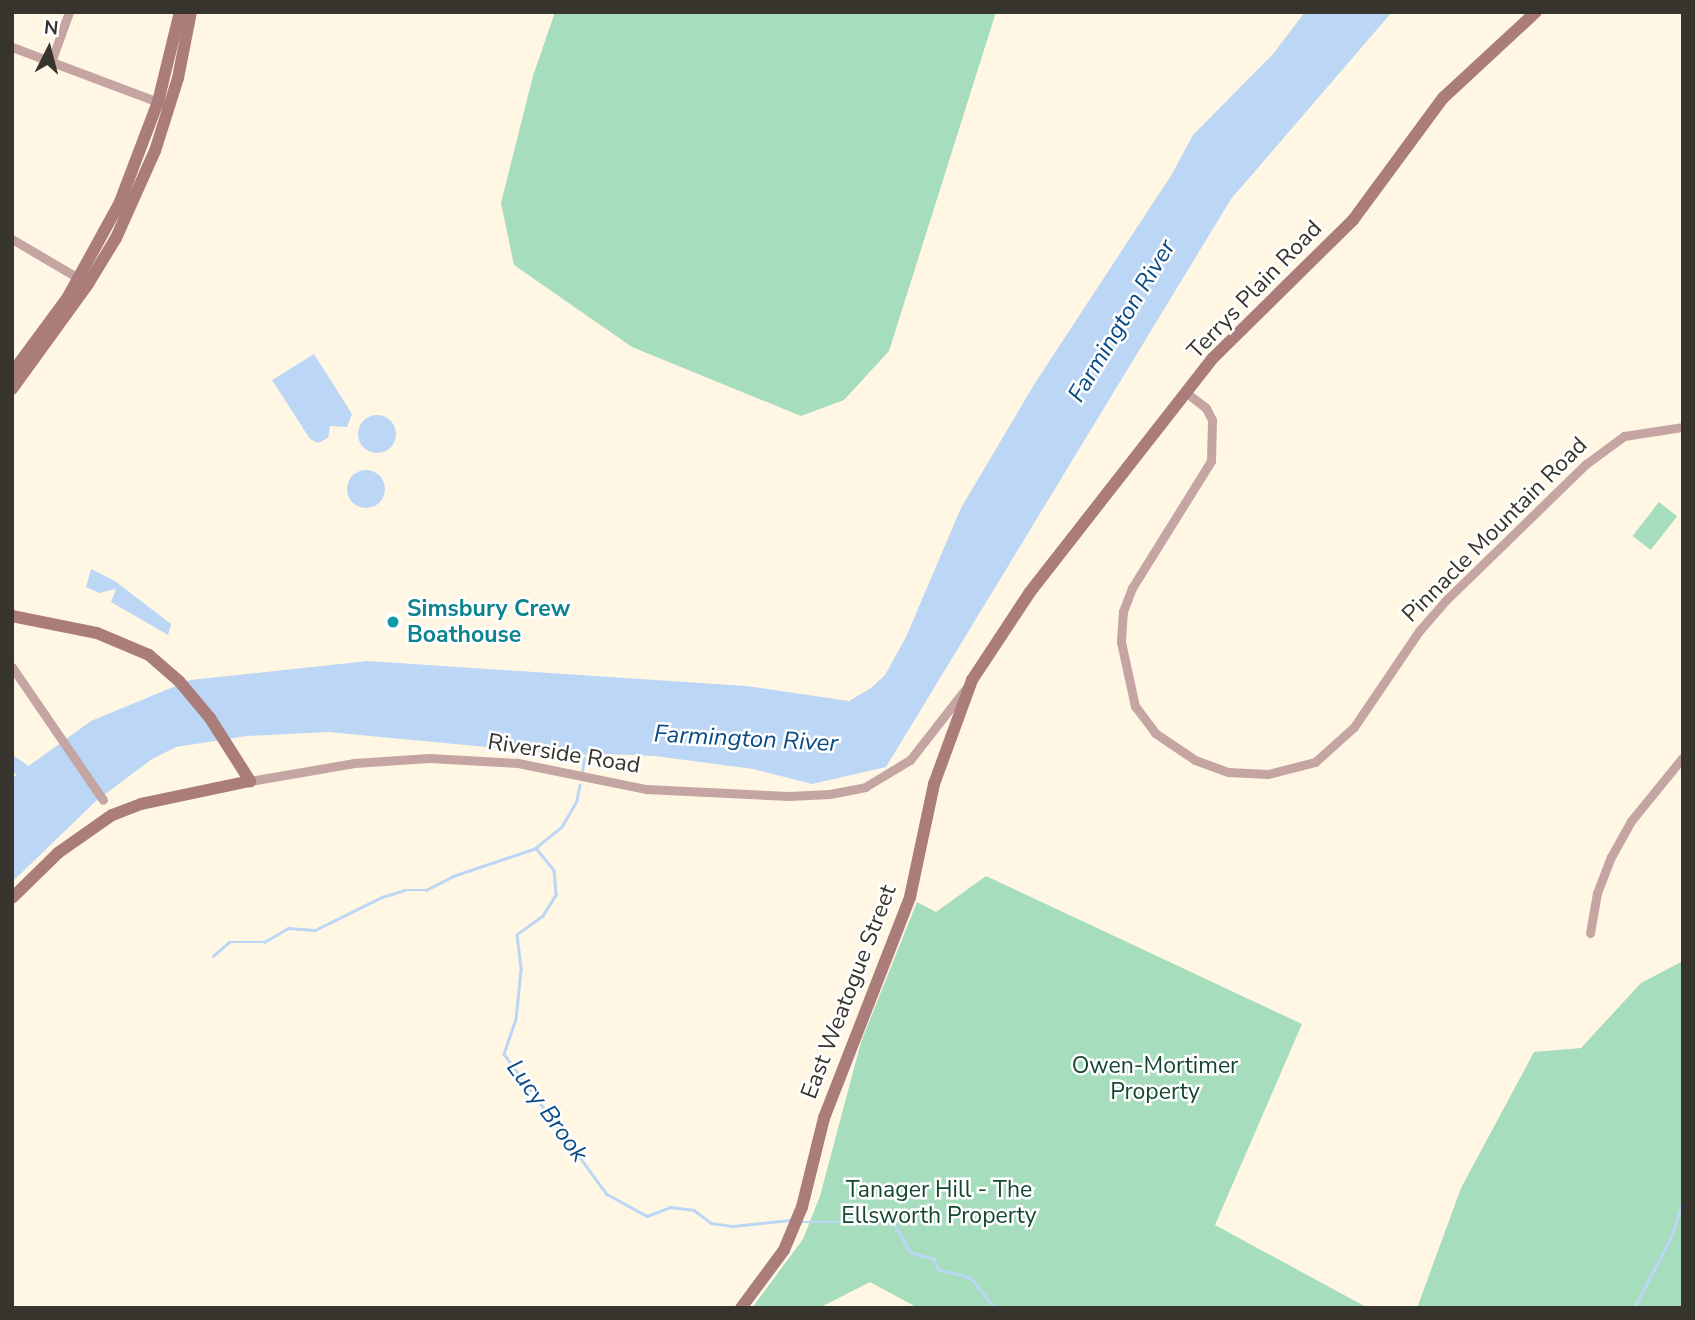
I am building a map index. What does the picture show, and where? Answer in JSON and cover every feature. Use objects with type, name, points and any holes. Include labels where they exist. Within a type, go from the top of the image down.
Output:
[{"type":"street","points":[[51,62],[69,12]]},
{"type":"street","points":[[164,104],[180,12]]},
{"type":"street","points":[[12,389],[83,281],[141,185],[191,12]]},
{"type":"street","name":"Terrys Plain Road","points":[[972,680],[1030,592],[1188,394],[1213,358],[1353,220],[1405,143],[1443,98],[1536,12]]},
{"type":"street","points":[[12,47],[164,104]]},
{"type":"street","points":[[12,239],[83,281]]},
{"type":"street","points":[[12,373],[83,281]]},
{"type":"street","name":"Pinnacle Mountain Road","points":[[1188,394],[1206,408],[1212,420],[1211,461],[1132,588],[1123,611],[1121,642],[1135,706],[1155,733],[1195,760],[1227,772],[1268,774],[1315,762],[1354,727],[1419,631],[1446,600],[1586,464],[1624,436],[1683,427]]},
{"type":"street","points":[[12,616],[116,639],[149,655],[179,681],[228,744],[250,781]]},
{"type":"street","points":[[12,667],[103,800]]},
{"type":"street","name":"Riverside Road","points":[[12,898],[58,853],[113,815],[141,804],[354,763],[429,758],[518,763],[646,789],[765,796],[830,793],[865,787],[910,760],[972,680]]},
{"type":"street","name":"East Weatogue Street","points":[[741,1308],[784,1250],[803,1207],[824,1118],[910,897],[934,784],[972,680]]},
{"type":"street","points":[[1590,933],[1597,893],[1611,857],[1631,821],[1683,757]]},
{"type":"green space","points":[[555,12],[996,12],[889,351],[844,400],[801,416],[632,347],[514,265],[501,203],[533,76]]},
{"type":"green space","points":[[1659,502],[1677,516],[1651,550],[1633,536]]},
{"type":"green space","points":[[986,876],[1302,1024],[1215,1225],[1368,1308],[918,1308],[870,1282],[819,1308],[752,1308],[803,1239],[820,1196],[861,1042],[917,902],[936,912]]},
{"type":"green space","points":[[1683,961],[1683,1308],[1417,1308],[1461,1188],[1534,1052],[1581,1048],[1641,983]]},
{"type":"water","name":"Farmington River","points":[[1305,12],[1392,12],[1231,199],[886,767],[812,784],[753,769],[655,756],[529,751],[328,732],[247,736],[176,747],[152,759],[96,801],[12,882],[12,778],[91,721],[190,680],[368,661],[746,686],[849,701],[871,688],[885,675],[906,637],[961,508],[1035,383],[1172,174],[1193,135],[1273,54]]},
{"type":"water","points":[[314,354],[352,414],[347,427],[330,426],[328,438],[318,443],[310,439],[272,380]]},
{"type":"water","points":[[377,415],[390,421],[396,434],[390,447],[377,453],[364,447],[358,434],[364,421]]},
{"type":"water","points":[[366,470],[379,476],[385,489],[379,502],[366,508],[353,502],[347,489],[353,476]]},
{"type":"water","points":[[91,569],[115,581],[171,624],[168,635],[111,602],[116,589],[99,593],[86,587]]},
{"type":"waterway","name":"Lucy Brook","points":[[582,772],[585,751]]},
{"type":"waterway","points":[[12,763],[36,780]]},
{"type":"waterway","name":"Lucy Brook","points":[[580,785],[577,801],[562,827],[536,848],[554,870],[556,895],[543,916],[517,935],[521,970],[516,1019],[504,1054],[607,1194],[647,1216],[670,1207],[694,1210],[711,1223],[733,1226],[790,1220]]},
{"type":"waterway","points":[[213,956],[229,942],[264,942],[288,928],[315,930],[382,897],[405,890],[426,890],[453,876],[536,848]]},
{"type":"waterway","points":[[1634,1308],[1671,1237],[1683,1201]]},
{"type":"waterway","name":"Lucy Brook","points":[[801,1222],[893,1222],[910,1252],[934,1259],[938,1269],[971,1278],[995,1308]]},
{"type":"place","name":"Simsbury Crew Boathouse","points":[[393,622]]},
{"type":"park label","name":"Owen-Mortimer Property","points":[[1155,1079]]},
{"type":"park label","name":"Tanager Hill - The Ellsworth Property","points":[[939,1203]]}]
